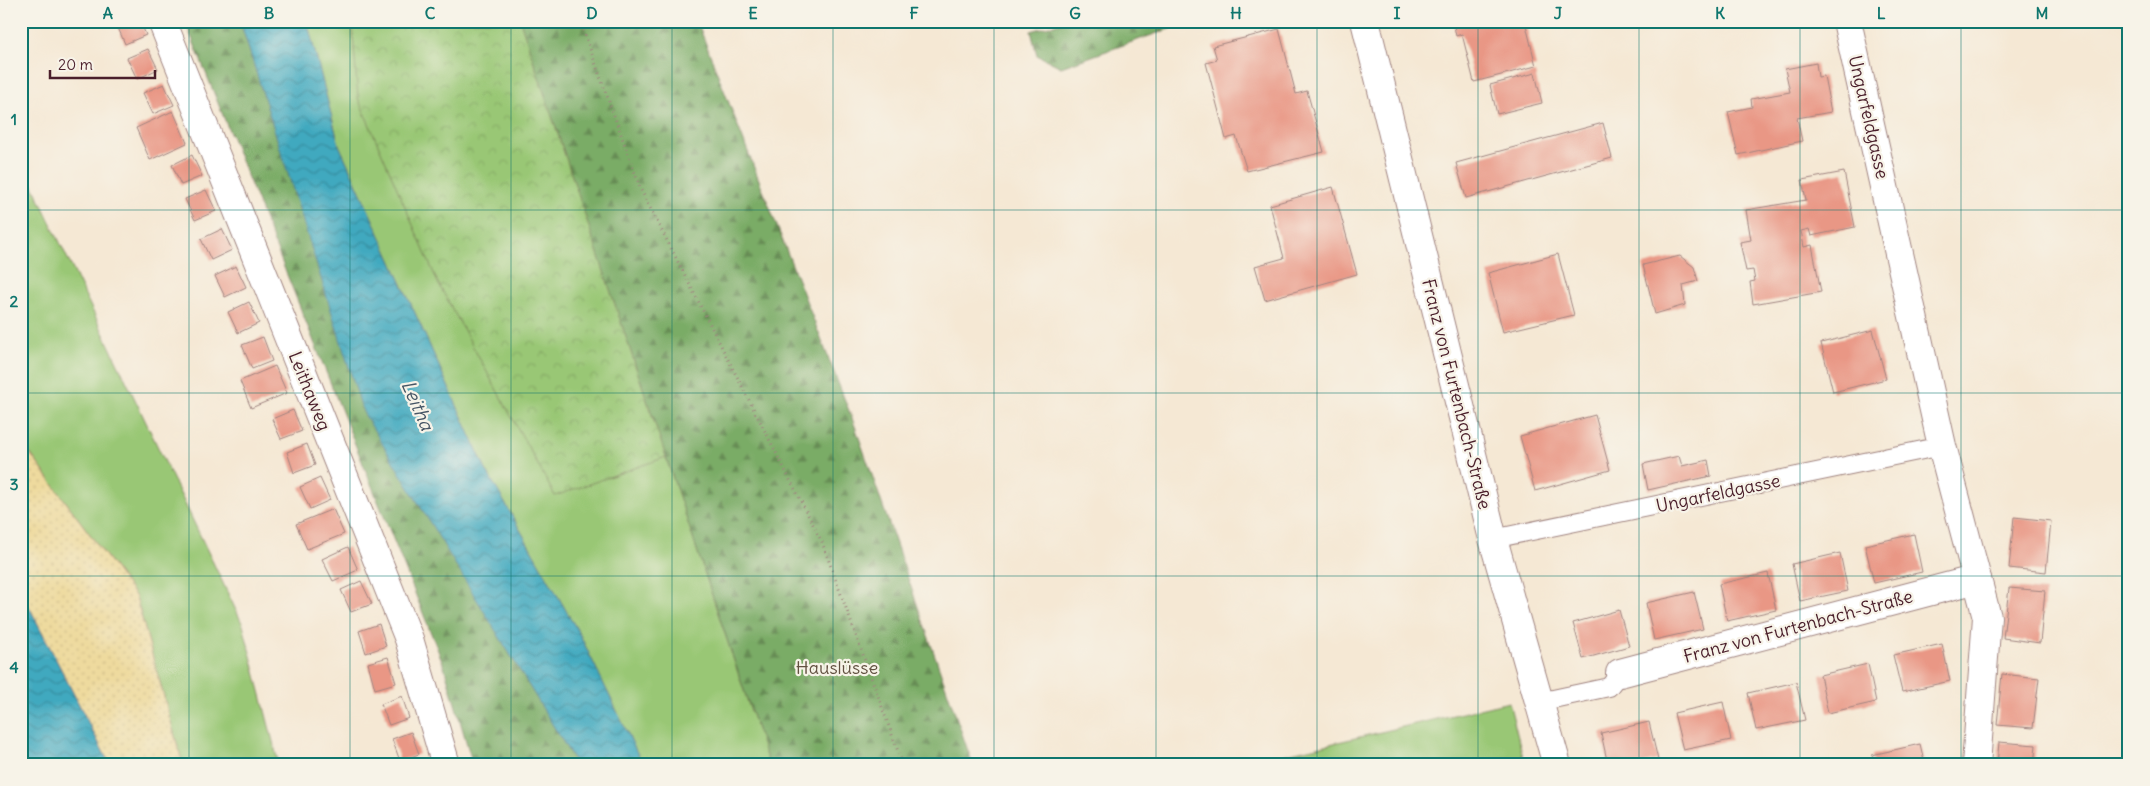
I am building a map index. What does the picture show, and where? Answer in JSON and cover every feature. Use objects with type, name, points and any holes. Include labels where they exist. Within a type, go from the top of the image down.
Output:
[{"type":"street","name":"Leithaweg","points":[[162,21],[409,639],[446,765]]},
{"type":"street","name":"Franz von Furtenbach-Straße","points":[[1365,21],[1493,539],[1557,765]]},
{"type":"street","name":"Ungarfeldgasse","points":[[1847,21],[1942,446],[1987,617],[1976,765]]},
{"type":"street","name":"Franz von Furtenbach-Straße","points":[[1620,673],[1977,579]]},
{"type":"lane","name":"Ungarfeldgasse","points":[[1493,539],[1942,446]]},
{"type":"lane","points":[[1539,702],[1609,688],[1620,673]]},
{"type":"path","points":[[580,21],[640,190],[822,542],[903,765]]},
{"type":"green space","points":[[185,21],[240,21],[298,202],[491,621],[577,765],[473,765],[443,663]]},
{"type":"green space","points":[[307,21],[520,21],[769,765],[643,765],[580,635],[486,470],[339,145]]},
{"type":"green space","points":[[352,21],[520,21],[666,457],[555,496],[438,283],[358,98]]},
{"type":"green space","name":"Hauslüsse","points":[[520,21],[697,21],[855,426],[973,765],[769,765]]},
{"type":"green space","points":[[1067,21],[1192,21],[1061,67],[1037,55],[1031,31]]},
{"type":"green space","points":[[21,161],[243,625],[279,765],[183,765],[136,597],[21,441]]},
{"type":"green space","points":[[1509,702],[1525,765],[1240,765]]},
{"type":"sand","points":[[21,441],[136,597],[183,765],[110,765],[21,591]]},
{"type":"water","name":"Leitha","points":[[240,21],[307,21],[339,145],[486,470],[580,635],[643,765],[577,765],[363,412]]},
{"type":"water","points":[[21,591],[110,765],[21,765]]},
{"type":"building","points":[[120,21],[140,21],[146,35],[125,44],[116,23]]},
{"type":"building","points":[[1453,21],[1525,21],[1536,66],[1474,82],[1462,34],[1456,36]]},
{"type":"building","points":[[1279,29],[1296,94],[1307,91],[1324,152],[1247,171],[1236,136],[1226,139],[1206,63],[1217,60],[1213,46]]},
{"type":"building","points":[[148,49],[158,69],[137,79],[127,58]]},
{"type":"building","points":[[1816,63],[1818,77],[1824,76],[1831,112],[1797,118],[1802,141],[1738,155],[1728,112],[1752,107],[1751,99],[1790,92],[1785,69]]},
{"type":"building","points":[[1535,73],[1542,103],[1497,114],[1490,85]]},
{"type":"building","points":[[164,84],[174,105],[153,114],[143,93]]},
{"type":"building","points":[[173,111],[187,143],[150,160],[136,128]]},
{"type":"building","points":[[1603,123],[1612,158],[1466,198],[1456,163]]},
{"type":"building","points":[[192,155],[202,176],[181,185],[172,165]]},
{"type":"building","points":[[1844,172],[1855,227],[1811,236],[1809,229],[1801,231],[1804,247],[1812,245],[1821,292],[1753,304],[1750,282],[1755,281],[1753,270],[1746,271],[1740,242],[1751,240],[1746,210],[1806,200],[1802,180]]},
{"type":"building","points":[[1333,187],[1357,274],[1265,300],[1255,266],[1284,258],[1270,205]]},
{"type":"building","points":[[206,190],[216,211],[195,220],[185,199]]},
{"type":"building","points":[[222,229],[232,250],[211,260],[201,239]]},
{"type":"building","points":[[1558,254],[1574,315],[1503,332],[1488,273]]},
{"type":"building","points":[[1680,256],[1694,267],[1698,281],[1683,285],[1685,305],[1655,314],[1643,265]]},
{"type":"building","points":[[236,266],[246,287],[225,297],[215,276]]},
{"type":"building","points":[[249,302],[259,323],[238,333],[228,312]]},
{"type":"building","points":[[1873,330],[1886,379],[1833,392],[1821,343]]},
{"type":"building","points":[[263,337],[272,361],[252,369],[242,345]]},
{"type":"building","points":[[275,366],[287,393],[251,408],[240,381]]},
{"type":"building","points":[[293,410],[302,431],[281,439],[272,419]]},
{"type":"building","points":[[1595,415],[1610,470],[1535,491],[1520,436]]},
{"type":"building","points":[[307,444],[315,465],[294,473],[287,452]]},
{"type":"building","points":[[1679,456],[1682,466],[1708,460],[1711,476],[1648,490],[1643,464]]},
{"type":"building","points":[[320,478],[330,500],[310,509],[300,487]]},
{"type":"building","points":[[333,509],[344,534],[307,549],[296,524]]},
{"type":"building","points":[[2014,517],[2051,521],[2046,572],[2009,568]]},
{"type":"building","points":[[1914,534],[1922,572],[1874,583],[1865,545]]},
{"type":"building","points":[[348,547],[358,570],[333,581],[322,559]]},
{"type":"building","points":[[1840,553],[1848,591],[1800,601],[1792,564]]},
{"type":"building","points":[[1768,573],[1776,610],[1727,621],[1719,584]]},
{"type":"building","points":[[361,581],[372,604],[351,612],[341,590]]},
{"type":"building","points":[[2009,588],[2045,591],[2040,643],[2003,638]]},
{"type":"building","points":[[1694,592],[1703,629],[1654,640],[1646,603]]},
{"type":"building","points":[[1619,610],[1629,646],[1583,659],[1573,623]]},
{"type":"building","points":[[379,624],[386,646],[366,653],[359,631]]},
{"type":"building","points":[[1942,644],[1950,681],[1902,692],[1893,655]]},
{"type":"building","points":[[388,657],[396,683],[375,689],[368,663]]},
{"type":"building","points":[[1868,664],[1876,702],[1828,713],[1820,675]]},
{"type":"building","points":[[2002,674],[2039,678],[2033,728],[1997,725]]},
{"type":"building","points":[[1796,682],[1805,720],[1756,730],[1748,693]]},
{"type":"building","points":[[402,696],[409,718],[389,725],[381,704]]},
{"type":"building","points":[[1723,702],[1731,740],[1683,750],[1674,713]]},
{"type":"building","points":[[1649,722],[1658,760],[1635,765],[1608,765],[1601,733]]},
{"type":"building","points":[[411,732],[419,754],[400,761],[392,739]]},
{"type":"building","points":[[1999,742],[2036,745],[2034,765],[1997,765]]},
{"type":"building","points":[[1920,744],[1925,765],[1874,765],[1872,755]]}]
